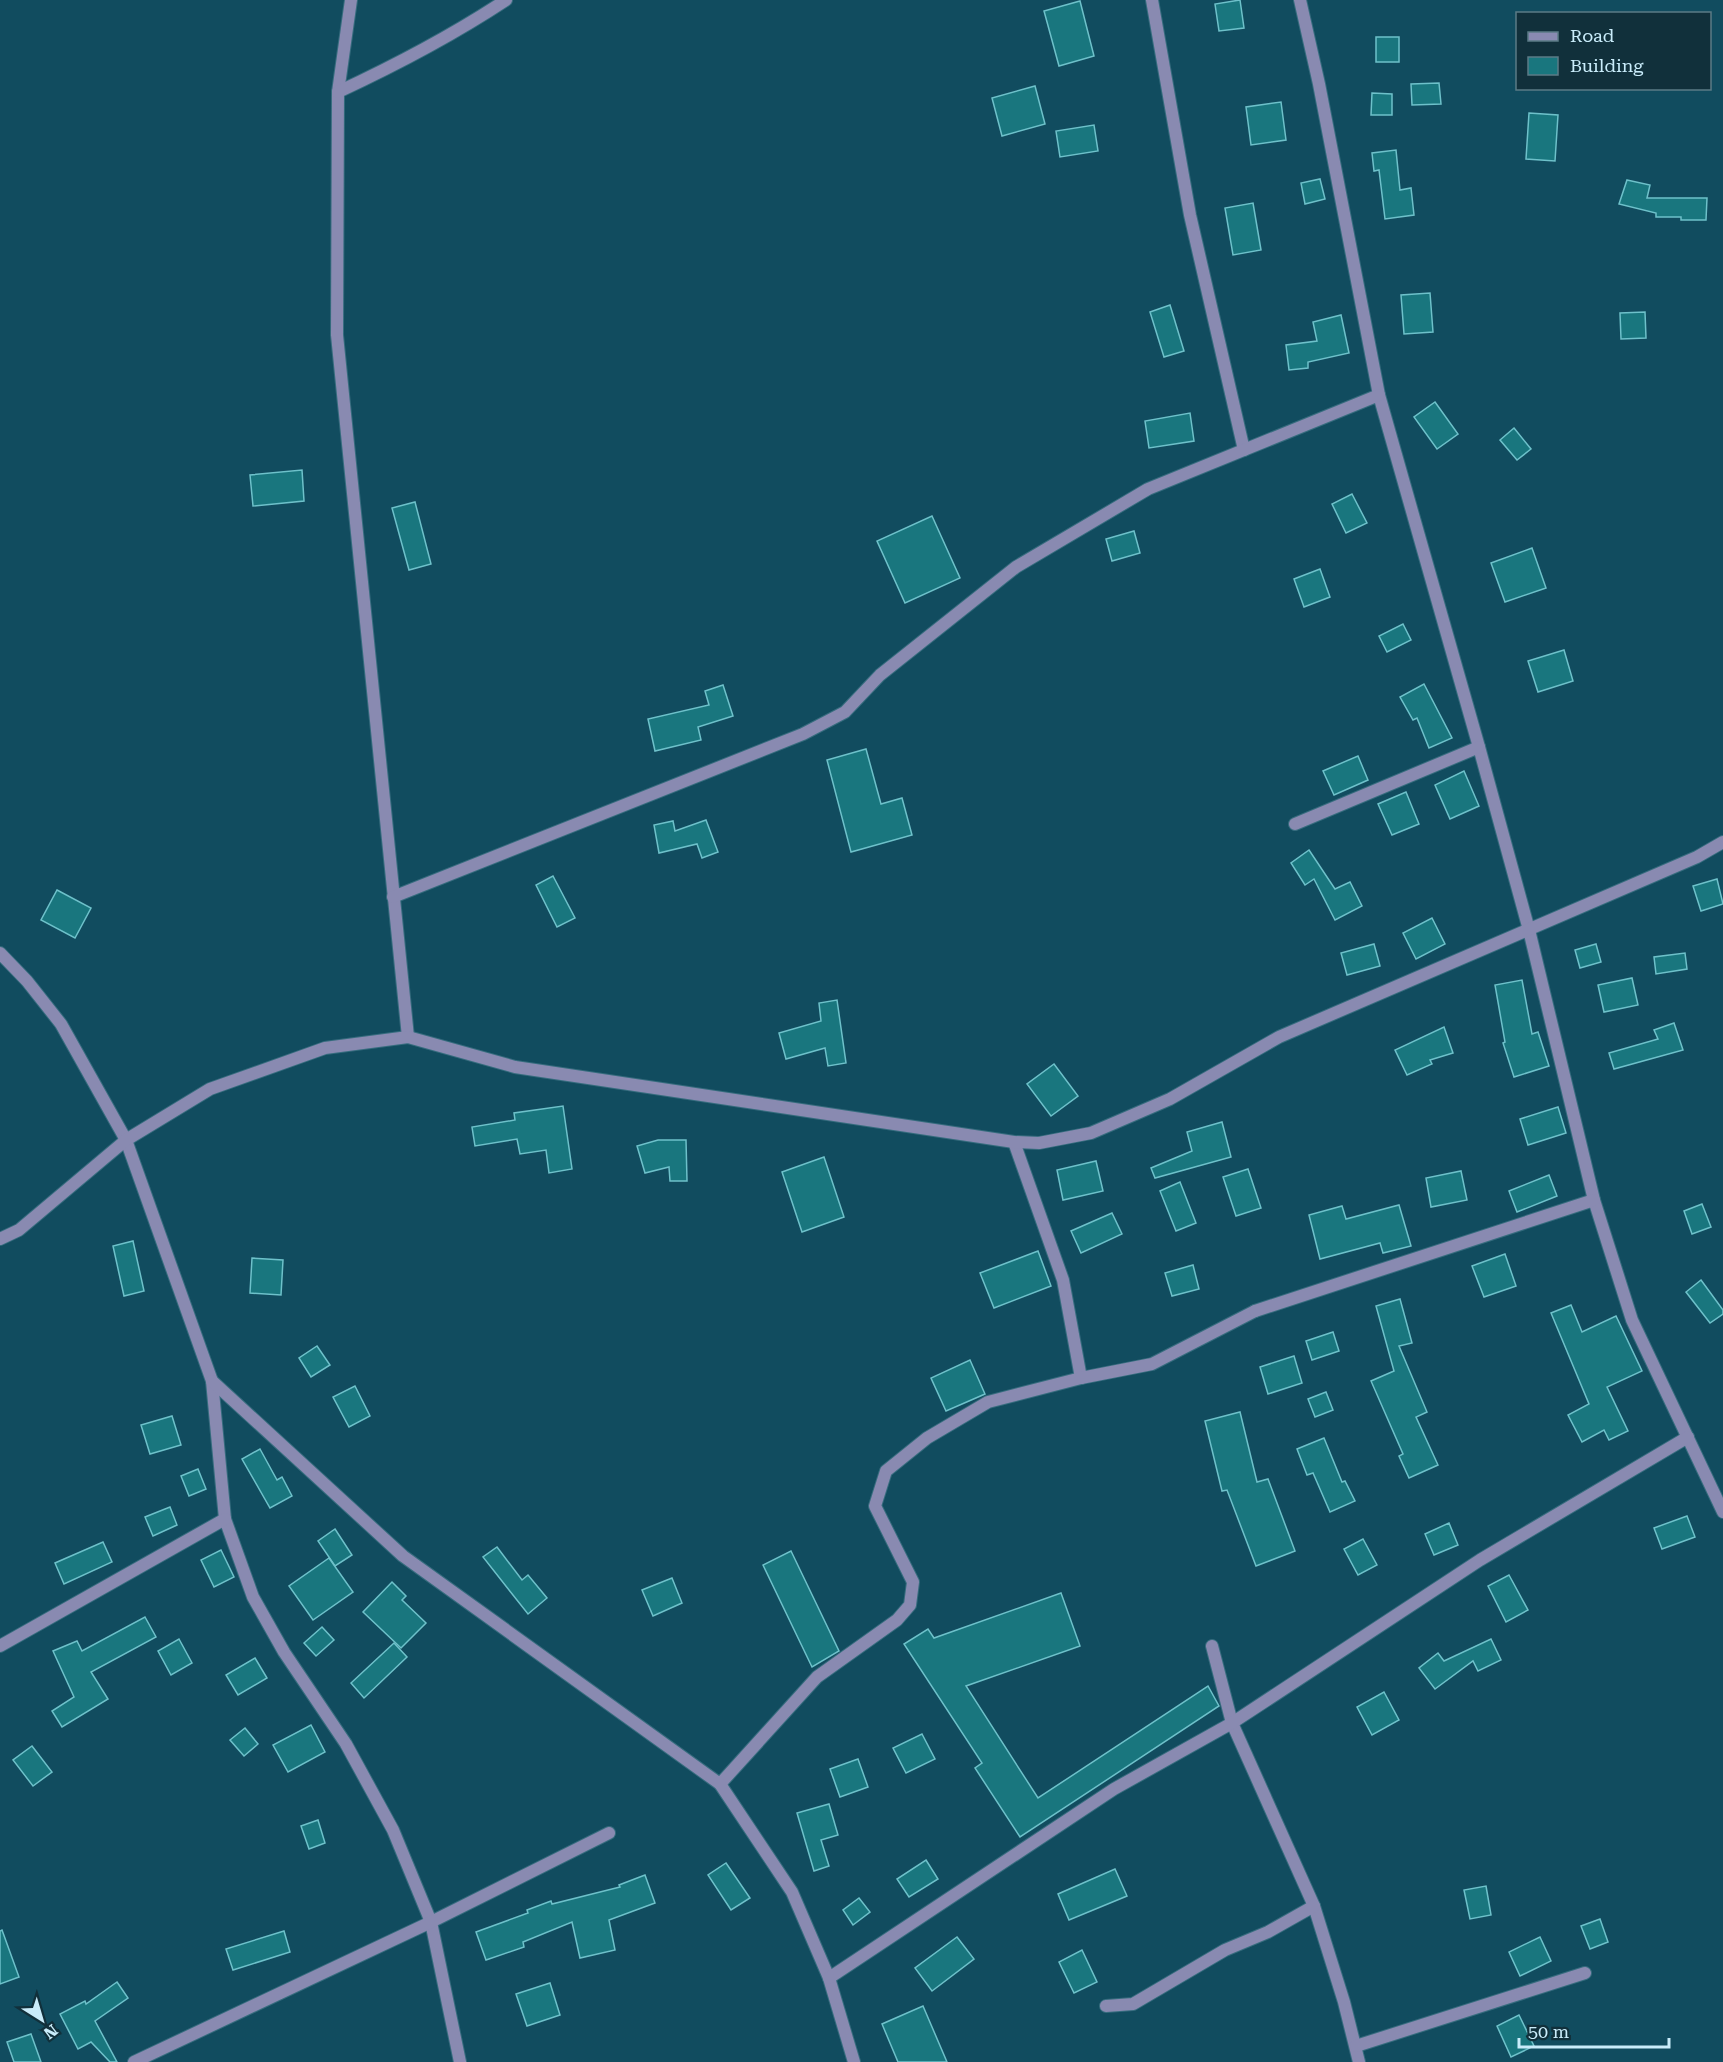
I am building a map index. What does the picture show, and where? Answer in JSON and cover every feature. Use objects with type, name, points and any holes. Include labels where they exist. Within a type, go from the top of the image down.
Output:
[{"type":"street","points":[[351,0],[338,92],[337,335],[408,1037]]},
{"type":"street","points":[[338,92],[383,71],[477,20],[506,0]]},
{"type":"street","points":[[1152,0],[1190,215],[1244,450]]},
{"type":"street","points":[[1300,0],[1319,84],[1379,395],[1529,930],[1594,1200],[1632,1320],[1723,1512]]},
{"type":"street","points":[[393,897],[803,734],[845,712],[880,675],[1016,567],[1148,489],[1379,395]]},
{"type":"street","points":[[1295,824],[1479,747]]},
{"type":"street","points":[[0,1239],[19,1230],[126,1140],[210,1089],[325,1048],[408,1037],[515,1067],[1014,1142],[1039,1143],[1091,1133],[1170,1099],[1279,1037],[1697,857],[1723,842]]},
{"type":"street","points":[[0,953],[27,981],[61,1024],[126,1140],[212,1381],[225,1519],[253,1597],[284,1652],[346,1744],[388,1820],[431,1922],[460,2062]]},
{"type":"street","points":[[1014,1142],[1063,1280],[1081,1378]]},
{"type":"street","points":[[720,1784],[817,1677],[897,1620],[910,1605],[912,1582],[875,1506],[886,1471],[927,1438],[988,1402],[1081,1378],[1152,1364],[1255,1311],[1594,1200]]},
{"type":"street","points":[[212,1381],[403,1556],[720,1784],[792,1892],[829,1978],[854,2062]]},
{"type":"street","points":[[829,1978],[1114,1789],[1232,1724],[1480,1560],[1688,1437]]},
{"type":"street","points":[[0,1646],[225,1519]]},
{"type":"street","points":[[1212,1646],[1232,1724],[1314,1906],[1344,2002],[1359,2062]]},
{"type":"street","points":[[134,2062],[431,1922],[609,1833]]},
{"type":"street","points":[[1106,2006],[1133,2004],[1225,1950],[1268,1932],[1314,1906]]},
{"type":"street","points":[[1356,2046],[1585,1973]]},
{"type":"building","points":[[1240,0],[1244,28],[1219,31],[1215,4]]},
{"type":"building","points":[[1080,1],[1094,56],[1059,66],[1044,11]]},
{"type":"building","points":[[1376,37],[1399,37],[1399,62],[1376,62]]},
{"type":"building","points":[[1439,83],[1441,104],[1412,105],[1411,84]]},
{"type":"building","points":[[1035,86],[1045,124],[1002,136],[992,98]]},
{"type":"building","points":[[1372,93],[1392,94],[1392,115],[1371,115]]},
{"type":"building","points":[[1281,102],[1286,140],[1251,145],[1246,107]]},
{"type":"building","points":[[1529,113],[1558,115],[1555,161],[1526,159]]},
{"type":"building","points":[[1094,125],[1098,151],[1060,157],[1056,131]]},
{"type":"building","points":[[1396,150],[1400,190],[1411,188],[1414,215],[1385,219],[1379,170],[1374,171],[1372,153]]},
{"type":"building","points":[[1320,179],[1325,199],[1305,204],[1301,183]]},
{"type":"building","points":[[1627,180],[1650,185],[1647,198],[1707,198],[1706,220],[1656,217],[1656,213],[1619,204]]},
{"type":"building","points":[[1253,203],[1261,250],[1233,255],[1225,208]]},
{"type":"building","points":[[1430,293],[1433,332],[1404,334],[1401,295]]},
{"type":"building","points":[[1170,305],[1184,351],[1164,357],[1150,312]]},
{"type":"building","points":[[1645,312],[1646,338],[1621,339],[1620,313]]},
{"type":"building","points":[[1341,315],[1349,353],[1308,362],[1308,368],[1289,370],[1286,345],[1317,341],[1313,322]]},
{"type":"building","points":[[1435,402],[1458,434],[1437,449],[1414,417]]},
{"type":"building","points":[[1190,413],[1194,441],[1149,448],[1145,421]]},
{"type":"building","points":[[1514,428],[1531,449],[1517,460],[1500,440]]},
{"type":"building","points":[[302,470],[304,501],[253,506],[250,475]]},
{"type":"building","points":[[1352,494],[1367,523],[1346,533],[1332,504]]},
{"type":"building","points":[[415,502],[431,564],[409,570],[392,508]]},
{"type":"building","points":[[932,516],[960,578],[905,603],[877,541]]},
{"type":"building","points":[[1134,531],[1140,553],[1112,561],[1106,539]]},
{"type":"building","points":[[1532,548],[1546,588],[1505,602],[1491,563]]},
{"type":"building","points":[[1320,569],[1330,597],[1304,607],[1294,579]]},
{"type":"building","points":[[1403,624],[1411,640],[1387,652],[1379,636]]},
{"type":"building","points":[[1564,650],[1573,681],[1538,692],[1528,661]]},
{"type":"building","points":[[1424,684],[1452,738],[1429,748],[1417,718],[1413,720],[1400,697]]},
{"type":"building","points":[[723,685],[733,716],[698,727],[701,740],[655,751],[648,719],[709,705],[705,691]]},
{"type":"building","points":[[866,749],[881,804],[902,798],[912,835],[851,852],[827,760]]},
{"type":"building","points":[[1358,756],[1368,780],[1334,795],[1323,771]]},
{"type":"building","points":[[1464,771],[1479,806],[1450,819],[1435,785]]},
{"type":"building","points":[[1406,792],[1419,824],[1392,835],[1378,804]]},
{"type":"building","points":[[706,820],[718,852],[702,858],[697,844],[659,853],[654,825],[673,821],[675,831]]},
{"type":"building","points":[[1309,850],[1335,889],[1350,882],[1362,906],[1335,920],[1314,879],[1305,885],[1291,863]]},
{"type":"building","points":[[553,876],[575,918],[557,927],[536,885]]},
{"type":"building","points":[[1717,879],[1723,904],[1701,911],[1693,886]]},
{"type":"building","points":[[57,890],[91,908],[75,938],[41,920]]},
{"type":"building","points":[[1432,918],[1445,944],[1416,959],[1403,933]]},
{"type":"building","points":[[1374,944],[1380,966],[1347,975],[1341,953]]},
{"type":"building","points":[[1596,944],[1601,962],[1580,968],[1575,950]]},
{"type":"building","points":[[1685,953],[1687,969],[1656,974],[1654,957]]},
{"type":"building","points":[[1632,978],[1638,1005],[1604,1012],[1598,985]]},
{"type":"building","points":[[1522,980],[1532,1034],[1538,1032],[1549,1066],[1514,1077],[1503,1043],[1505,1042],[1495,985]]},
{"type":"building","points":[[837,1000],[846,1063],[828,1066],[825,1048],[786,1059],[779,1033],[821,1021],[819,1003]]},
{"type":"building","points":[[1674,1023],[1683,1050],[1614,1069],[1609,1053],[1658,1039],[1654,1030]]},
{"type":"building","points":[[1444,1027],[1453,1053],[1430,1060],[1432,1064],[1407,1075],[1395,1050]]},
{"type":"building","points":[[1054,1064],[1078,1096],[1051,1116],[1027,1084]]},
{"type":"building","points":[[563,1106],[572,1169],[549,1173],[546,1150],[520,1154],[517,1139],[475,1146],[472,1127],[515,1120],[514,1113]]},
{"type":"building","points":[[1558,1107],[1566,1133],[1528,1145],[1520,1119]]},
{"type":"building","points":[[1222,1122],[1231,1157],[1155,1178],[1151,1168],[1192,1151],[1187,1132]]},
{"type":"building","points":[[658,1140],[686,1140],[687,1181],[670,1181],[669,1167],[645,1173],[637,1146]]},
{"type":"building","points":[[824,1157],[844,1217],[802,1232],[782,1172]]},
{"type":"building","points":[[1096,1161],[1103,1191],[1063,1200],[1057,1170]]},
{"type":"building","points":[[1248,1169],[1261,1208],[1236,1216],[1223,1177]]},
{"type":"building","points":[[1461,1171],[1467,1200],[1431,1207],[1426,1178]]},
{"type":"building","points":[[1549,1175],[1557,1196],[1517,1212],[1509,1191]]},
{"type":"building","points":[[1180,1182],[1196,1223],[1176,1231],[1160,1191]]},
{"type":"building","points":[[1702,1204],[1711,1227],[1692,1234],[1684,1211]]},
{"type":"building","points":[[1399,1205],[1411,1246],[1383,1253],[1380,1243],[1320,1259],[1309,1215],[1342,1206],[1346,1219]]},
{"type":"building","points":[[1112,1213],[1122,1234],[1081,1253],[1071,1231]]},
{"type":"building","points":[[133,1241],[144,1291],[124,1296],[113,1246]]},
{"type":"building","points":[[1038,1251],[1051,1286],[994,1308],[980,1273]]},
{"type":"building","points":[[1505,1254],[1516,1286],[1484,1297],[1472,1266]]},
{"type":"building","points":[[252,1258],[283,1260],[281,1295],[250,1293]]},
{"type":"building","points":[[1193,1265],[1199,1289],[1172,1296],[1165,1273]]},
{"type":"building","points":[[1701,1280],[1723,1310],[1723,1314],[1710,1323],[1686,1292]]},
{"type":"building","points":[[1400,1299],[1412,1343],[1399,1346],[1427,1412],[1416,1417],[1438,1465],[1409,1478],[1399,1456],[1403,1454],[1371,1381],[1394,1371],[1376,1306]]},
{"type":"building","points":[[1571,1305],[1582,1332],[1616,1316],[1642,1371],[1607,1387],[1628,1431],[1609,1440],[1604,1430],[1582,1442],[1568,1415],[1589,1404],[1551,1313]]},
{"type":"building","points":[[1333,1332],[1339,1351],[1312,1360],[1306,1341]]},
{"type":"building","points":[[317,1346],[330,1365],[311,1377],[299,1358]]},
{"type":"building","points":[[1294,1356],[1302,1383],[1268,1394],[1260,1367]]},
{"type":"building","points":[[970,1360],[985,1394],[946,1411],[931,1378]]},
{"type":"building","points":[[355,1386],[370,1416],[349,1427],[333,1397]]},
{"type":"building","points":[[1326,1392],[1333,1410],[1315,1417],[1308,1399]]},
{"type":"building","points":[[1240,1412],[1257,1482],[1268,1479],[1295,1551],[1256,1566],[1227,1490],[1222,1491],[1205,1421]]},
{"type":"building","points":[[172,1416],[181,1445],[150,1454],[141,1425]]},
{"type":"building","points":[[1324,1438],[1342,1482],[1345,1481],[1355,1501],[1330,1512],[1313,1473],[1307,1475],[1297,1449]]},
{"type":"building","points":[[260,1449],[277,1480],[282,1477],[292,1496],[270,1508],[242,1459]]},
{"type":"building","points":[[198,1469],[206,1489],[189,1496],[181,1476]]},
{"type":"building","points":[[170,1507],[177,1525],[153,1536],[145,1517]]},
{"type":"building","points":[[1687,1516],[1695,1537],[1662,1549],[1654,1528]]},
{"type":"building","points":[[1449,1523],[1458,1545],[1434,1555],[1425,1534]]},
{"type":"building","points":[[335,1529],[352,1555],[335,1566],[318,1541]]},
{"type":"building","points":[[1363,1539],[1377,1565],[1358,1575],[1344,1549]]},
{"type":"building","points":[[103,1542],[112,1562],[64,1584],[55,1563]]},
{"type":"building","points":[[497,1547],[522,1580],[528,1575],[547,1598],[528,1614],[483,1557]]},
{"type":"building","points":[[221,1550],[234,1577],[214,1587],[201,1560]]},
{"type":"building","points":[[791,1551],[839,1651],[812,1667],[763,1565]]},
{"type":"building","points":[[329,1558],[353,1592],[313,1620],[289,1586]]},
{"type":"building","points":[[1509,1575],[1528,1610],[1506,1622],[1488,1586]]},
{"type":"building","points":[[672,1578],[682,1603],[653,1616],[642,1590]]},
{"type":"building","points":[[392,1582],[406,1596],[402,1600],[426,1623],[401,1648],[363,1612]]},
{"type":"building","points":[[1061,1593],[1080,1646],[966,1686],[1038,1798],[1208,1686],[1219,1706],[1020,1837],[975,1768],[982,1763],[904,1644],[928,1629],[934,1638]]},
{"type":"building","points":[[145,1617],[156,1637],[91,1672],[108,1699],[62,1727],[52,1711],[74,1697],[53,1651],[77,1641],[82,1651]]},
{"type":"building","points":[[322,1627],[334,1640],[316,1656],[304,1643]]},
{"type":"building","points":[[179,1639],[192,1663],[171,1675],[158,1651]]},
{"type":"building","points":[[1491,1639],[1501,1660],[1478,1671],[1473,1661],[1435,1689],[1419,1668],[1438,1653],[1444,1661]]},
{"type":"building","points":[[394,1643],[407,1657],[364,1698],[351,1683]]},
{"type":"building","points":[[255,1658],[267,1678],[238,1695],[226,1675]]},
{"type":"building","points":[[1384,1692],[1399,1720],[1372,1735],[1357,1707]]},
{"type":"building","points":[[311,1725],[325,1752],[288,1772],[273,1745]]},
{"type":"building","points":[[245,1728],[258,1744],[244,1756],[230,1740]]},
{"type":"building","points":[[922,1734],[935,1759],[906,1773],[893,1748]]},
{"type":"building","points":[[32,1746],[52,1772],[33,1786],[13,1760]]},
{"type":"building","points":[[858,1759],[868,1787],[840,1797],[830,1769]]},
{"type":"building","points":[[829,1804],[838,1835],[821,1840],[829,1866],[814,1871],[797,1813]]},
{"type":"building","points":[[318,1820],[325,1843],[309,1849],[301,1826]]},
{"type":"building","points":[[926,1860],[938,1879],[909,1897],[897,1879]]},
{"type":"building","points":[[726,1863],[750,1898],[731,1910],[708,1875]]},
{"type":"building","points":[[1115,1869],[1127,1896],[1069,1920],[1058,1894]]},
{"type":"building","points":[[645,1875],[655,1903],[609,1920],[615,1950],[580,1958],[572,1922],[523,1942],[524,1947],[486,1960],[476,1932],[528,1913],[527,1910],[551,1901],[552,1904],[620,1887],[619,1885]]},
{"type":"building","points":[[1486,1886],[1491,1915],[1470,1919],[1464,1890]]},
{"type":"building","points":[[859,1898],[870,1912],[853,1925],[843,1910]]},
{"type":"building","points":[[1600,1919],[1608,1942],[1590,1949],[1581,1926]]},
{"type":"building","points":[[2,1930],[19,1977],[0,1984],[0,1931]]},
{"type":"building","points":[[284,1931],[290,1952],[233,1970],[226,1949]]},
{"type":"building","points":[[957,1937],[974,1959],[932,1991],[915,1968]]},
{"type":"building","points":[[1540,1937],[1551,1961],[1520,1976],[1509,1952]]},
{"type":"building","points":[[1082,1950],[1097,1982],[1074,1993],[1059,1962]]},
{"type":"building","points":[[117,1982],[128,1998],[95,2021],[117,2062],[110,2062],[91,2042],[78,2049],[60,2014],[85,2001],[86,2004]]},
{"type":"building","points":[[550,1983],[560,2015],[527,2026],[516,1994]]},
{"type":"building","points":[[923,2006],[947,2062],[898,2062],[882,2024]]},
{"type":"building","points":[[1519,2015],[1534,2046],[1511,2057],[1497,2026]]},
{"type":"building","points":[[31,2034],[41,2062],[14,2062],[7,2042]]}]
